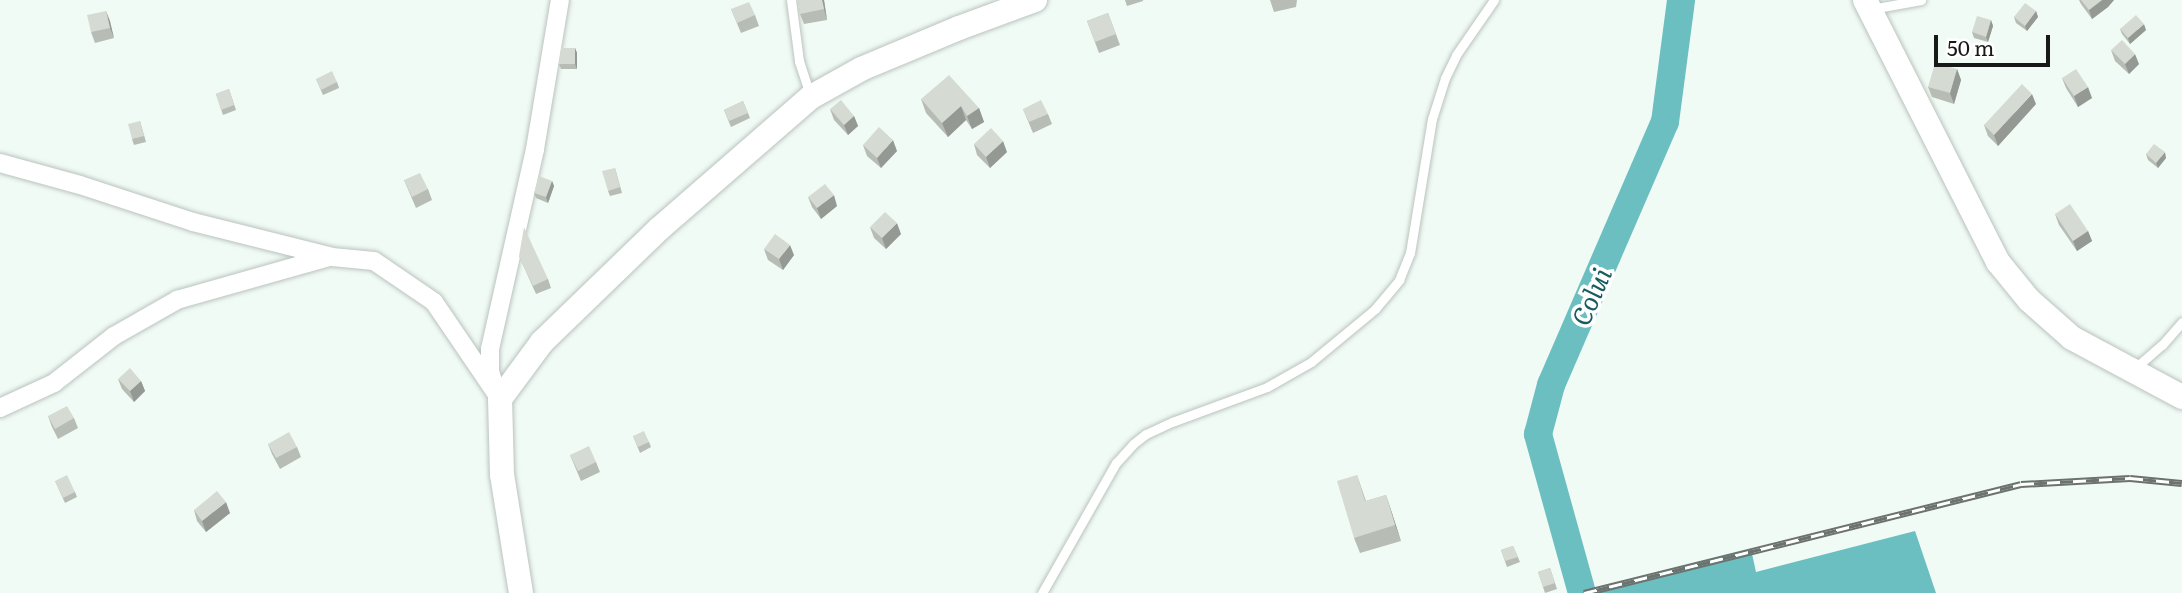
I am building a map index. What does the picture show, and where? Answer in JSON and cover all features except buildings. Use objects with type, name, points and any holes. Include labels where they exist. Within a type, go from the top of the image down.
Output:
[{"type":"street","points":[[521,593],[502,475],[500,399],[490,372],[490,349],[535,149],[560,0]]},
{"type":"street","points":[[500,399],[528,358],[584,299],[811,97],[861,69],[960,27],[1035,0]]},
{"type":"street","points":[[1867,5],[1998,262],[2029,300],[2072,338],[2182,397]]},
{"type":"street","points":[[0,163],[80,185],[193,222],[332,257],[374,261],[434,302],[500,399]]},
{"type":"street","points":[[0,408],[54,383],[114,336],[177,300],[332,257]]},
{"type":"lane","points":[[790,0],[799,61],[811,97]]},
{"type":"lane","points":[[1042,593],[1116,463],[1133,444],[1146,434],[1172,422],[1267,387],[1311,362],[1376,309],[1399,280],[1410,253],[1432,119],[1445,78],[1456,55],[1494,0]]},
{"type":"lane","points":[[1867,5],[1921,0]]},
{"type":"lane","points":[[2133,370],[2169,339],[2182,322]]},
{"type":"lane","points":[[2169,339],[2182,337]]},
{"type":"water","points":[[1915,531],[1936,593],[1583,593],[1751,549],[1756,572]]},
{"type":"waterway","name":"Colui","points":[[1582,593],[1538,434],[1551,385],[1665,122],[1681,0]]},
{"type":"railway","points":[[1584,593],[2021,484],[2130,478],[2182,483]]}]
